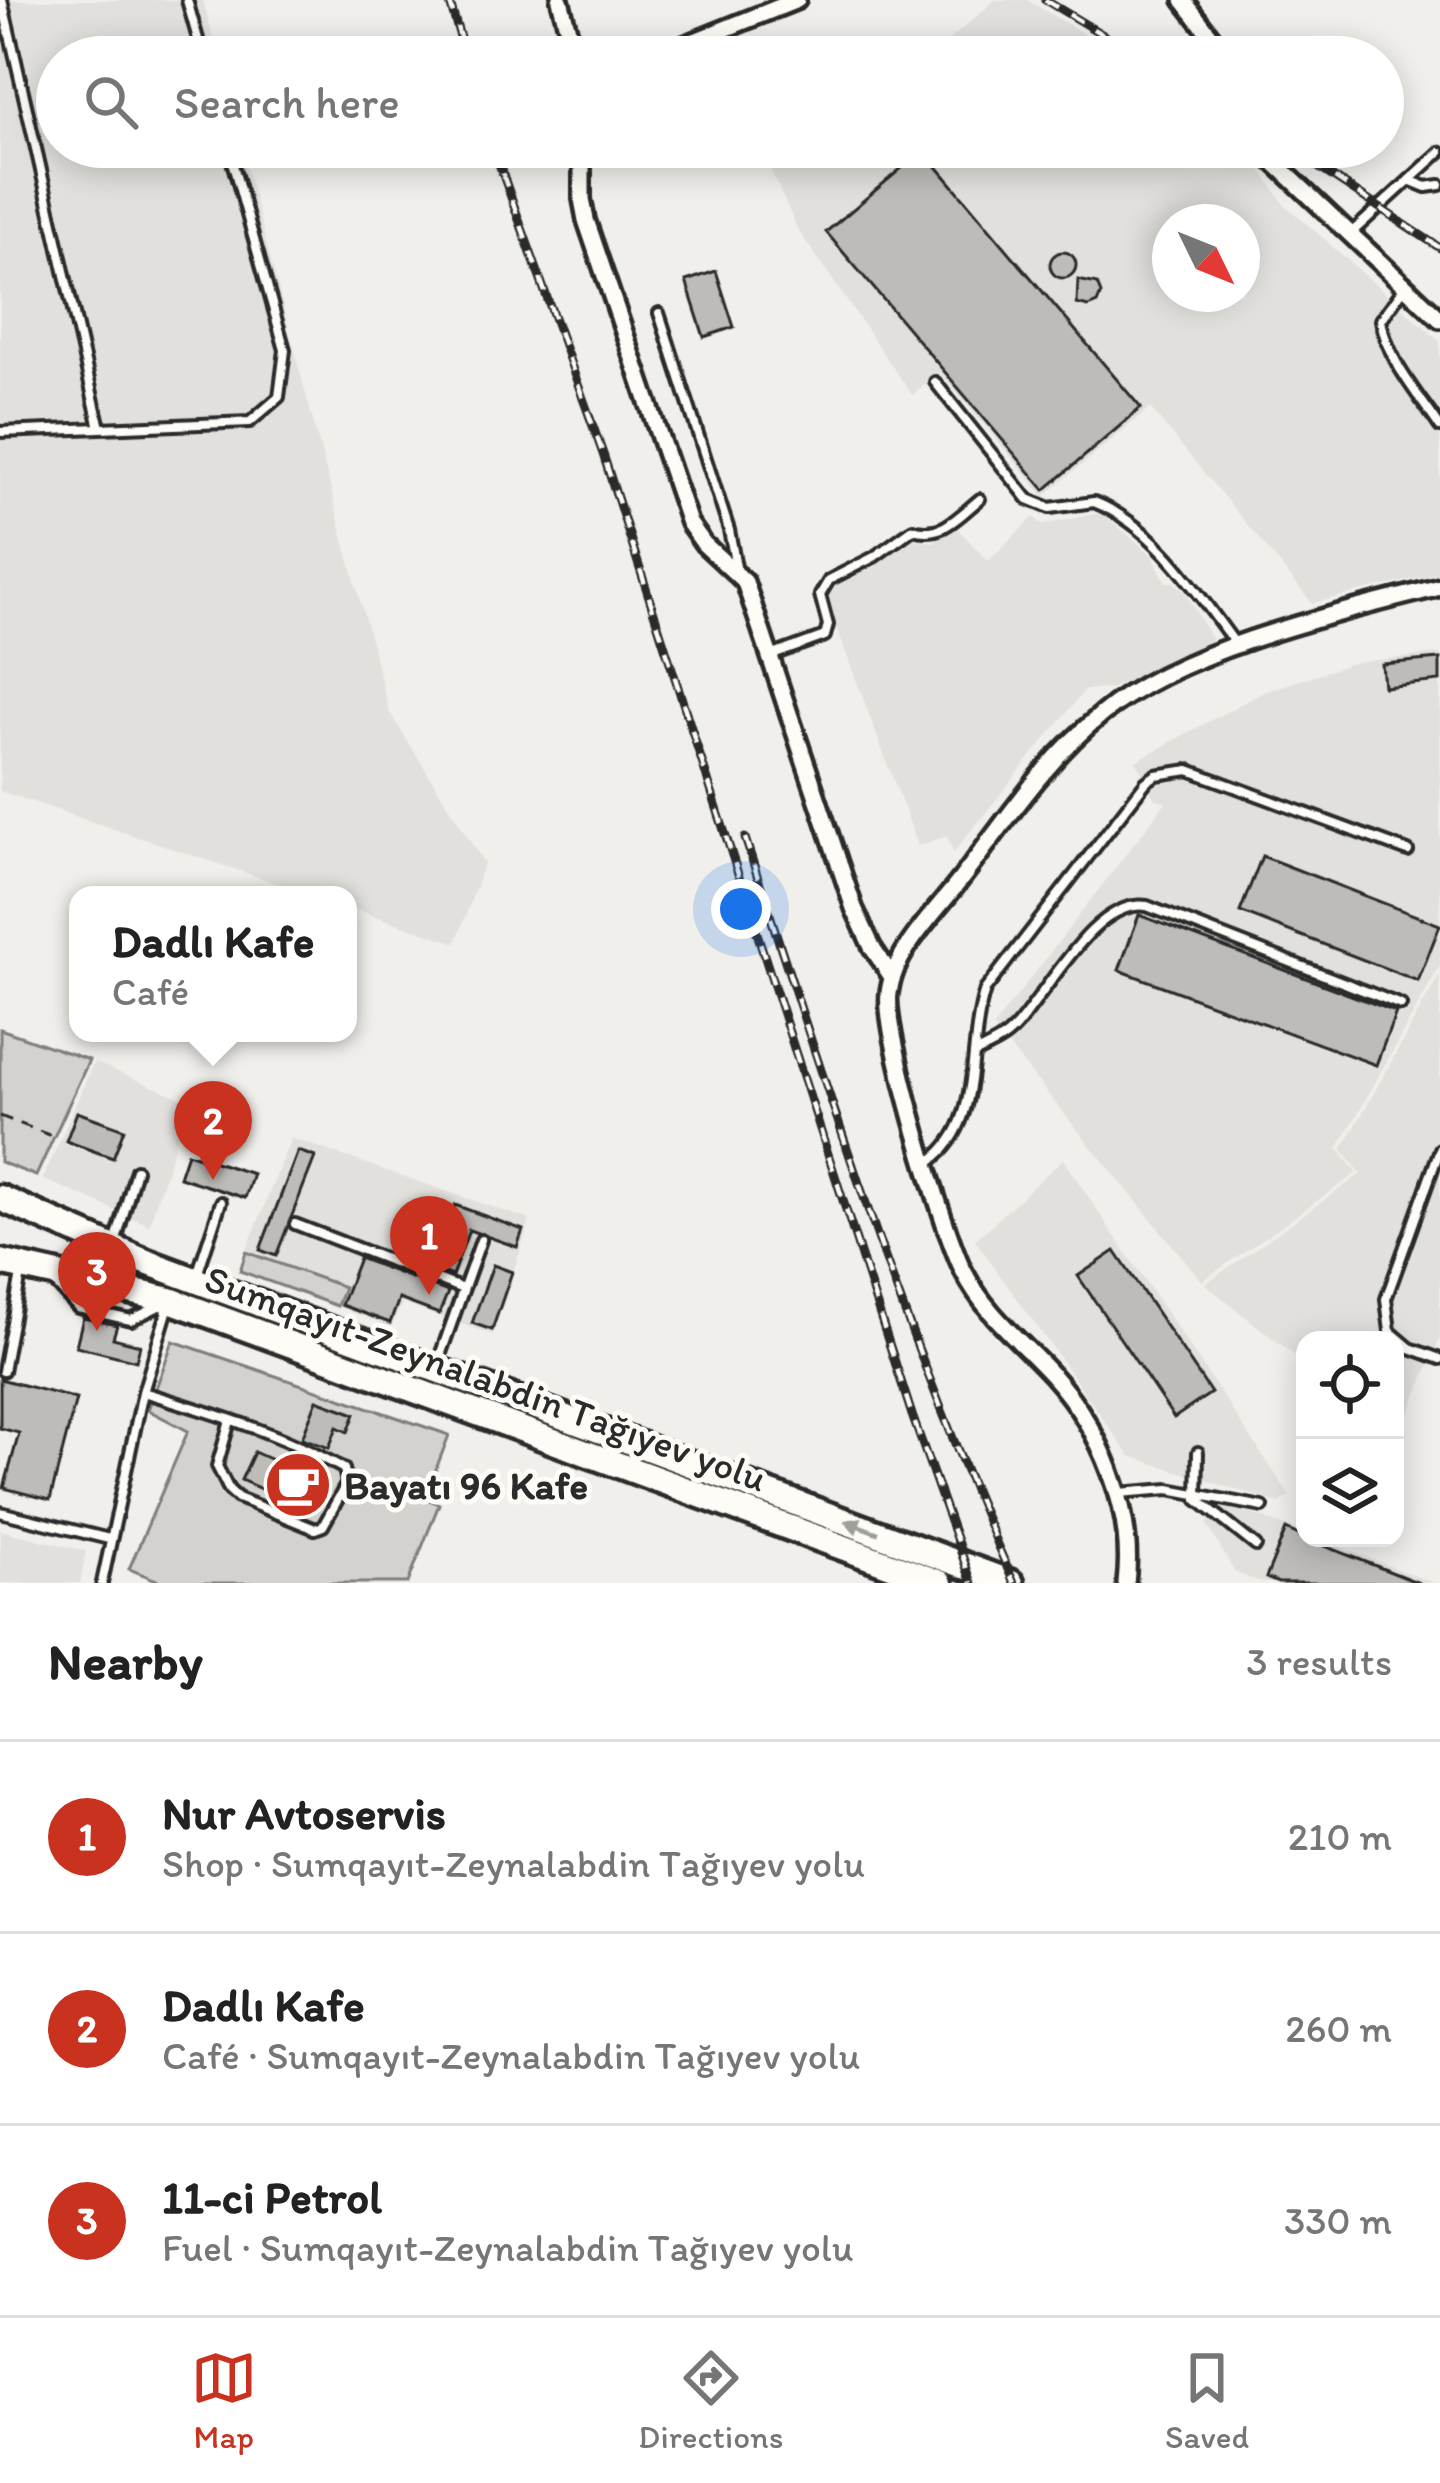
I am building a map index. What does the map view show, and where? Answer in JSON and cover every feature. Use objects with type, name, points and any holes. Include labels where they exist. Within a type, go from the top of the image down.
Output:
[{"type":"main road","name":"Sumqayıt-Zeynalabdin Tağıyev yolu","points":[[0,1198],[114,1248],[1011,1583]]},
{"type":"main road","name":"Sumqayıt-Zeynalabdin Tağıyev yolu","points":[[22,1267],[170,1300],[940,1583]]},
{"type":"street","points":[[560,0],[569,36]]},
{"type":"street","points":[[707,36],[797,0]]},
{"type":"street","points":[[1184,0],[1211,36]]},
{"type":"street","points":[[582,168],[586,220],[689,523],[704,544],[737,573],[752,598],[854,908],[892,977]]},
{"type":"street","points":[[1279,168],[1440,319]]},
{"type":"street","points":[[1126,1583],[1127,1537],[1118,1493],[1076,1405],[1006,1332],[963,1271],[890,1024],[892,977],[910,946],[1068,744],[1138,688],[1238,647],[1356,608],[1440,587]]},
{"type":"lane","points":[[2,0],[36,148]]},
{"type":"lane","points":[[187,0],[197,36]]},
{"type":"lane","points":[[1348,235],[1440,152]]},
{"type":"lane","points":[[40,168],[100,428]]},
{"type":"lane","points":[[0,432],[250,422],[279,397],[285,350],[234,168]]},
{"type":"lane","points":[[1409,180],[1426,187],[1440,185]]},
{"type":"lane","points":[[1406,287],[1382,320],[1383,335],[1440,427]]},
{"type":"lane","points":[[659,313],[730,530],[737,573]]},
{"type":"lane","points":[[935,382],[1028,499],[1049,508],[1094,502],[1141,532],[1184,576],[1238,647]]},
{"type":"lane","points":[[769,656],[825,636],[828,625],[820,595],[829,580],[874,557],[913,529],[931,534],[941,530],[980,499]]},
{"type":"lane","points":[[928,1163],[946,1150],[965,1116],[977,1014],[985,991],[1131,800],[1156,775],[1189,770],[1408,851]]},
{"type":"lane","points":[[972,1055],[1011,1032],[1093,931],[1114,911],[1131,903],[1401,1004]]},
{"type":"lane","points":[[1440,1149],[1386,1299],[1390,1331],[1410,1348],[1440,1359]]},
{"type":"lane","points":[[114,1248],[136,1170]]},
{"type":"lane","points":[[196,1278],[220,1202]]},
{"type":"lane","points":[[295,1224],[464,1289]]},
{"type":"lane","points":[[435,1368],[481,1240]]},
{"type":"lane","points":[[3,1371],[22,1267]]},
{"type":"lane","points":[[102,1583],[142,1392],[170,1300]]},
{"type":"lane","points":[[142,1392],[230,1421],[344,1469],[347,1483],[323,1526],[315,1529],[229,1490],[217,1466],[230,1421]]},
{"type":"lane","points":[[1198,1452],[1195,1492],[1208,1511],[1256,1546]]},
{"type":"lane","points":[[1118,1493],[1169,1489],[1263,1507]]},
{"type":"lane","points":[[0,1512],[109,1539]]},
{"type":"path","points":[[0,1116],[52,1136]]},
{"type":"shaded area","points":[[0,0],[203,0],[212,36],[36,36],[36,168],[247,168],[389,711],[484,863],[456,943],[357,910],[357,886],[285,886],[0,791]]},
{"type":"shaded area","points":[[995,0],[1027,0],[1088,36],[954,36]]},
{"type":"shaded area","points":[[770,168],[1260,168],[1284,204],[1440,341],[1440,573],[1312,603],[1150,408],[1044,496],[940,372],[912,395],[798,230]]},
{"type":"shaded area","points":[[1101,513],[1152,555],[1166,582],[1185,592],[1212,640],[1110,689],[1085,690],[953,853],[947,836],[918,846],[826,599],[840,580],[873,568],[913,539],[933,542],[955,526],[988,561],[1034,517],[1042,525]]},
{"type":"shaded area","points":[[1440,654],[1440,966],[1338,1149],[1357,1173],[1202,1281],[993,1027],[1166,802],[1154,798],[1136,761],[1263,692],[1356,662]]},
{"type":"shaded area","points":[[1440,974],[1440,1338],[1410,1411],[1404,1408],[1404,1331],[1296,1331],[1296,1357],[1205,1284],[1361,1174],[1342,1150]]},
{"type":"shaded area","points":[[0,1029],[89,1060],[36,1176],[0,1162]]},
{"type":"shaded area","points":[[94,1062],[188,1101],[149,1225],[43,1179]]},
{"type":"shaded area","points":[[291,1138],[530,1220],[493,1335],[402,1303],[391,1327],[337,1306],[343,1287],[246,1252]]},
{"type":"shaded area","points":[[1063,1159],[1290,1496],[1279,1503],[1130,1456],[975,1240]]},
{"type":"shaded area","points":[[246,1252],[344,1287],[337,1306],[240,1271]]},
{"type":"shaded area","points":[[173,1341],[449,1435],[425,1498],[439,1504],[408,1583],[164,1583],[129,1569],[188,1431],[148,1410]]},
{"type":"shaded area","points":[[1225,1504],[1296,1530],[1296,1547],[1340,1547],[1434,1583],[1263,1583],[1235,1573],[1207,1524]]},
{"type":"shaded area","points":[[0,1530],[86,1551],[80,1583],[0,1583]]},
{"type":"building","points":[[902,168],[938,168],[1141,408],[1045,490],[826,232]]},
{"type":"building","points":[[1063,252],[1076,265],[1063,278],[1050,265]]},
{"type":"building","points":[[716,271],[734,327],[704,337],[686,281]]},
{"type":"building","points":[[1078,280],[1097,284],[1101,294],[1097,303],[1077,304]]},
{"type":"building","points":[[1440,659],[1440,681],[1384,687],[1382,664]]},
{"type":"building","points":[[1262,856],[1440,925],[1418,981],[1240,912]]},
{"type":"building","points":[[1139,915],[1396,1012],[1376,1065],[1119,970]]},
{"type":"building","points":[[77,1112],[124,1129],[113,1158],[66,1141]]},
{"type":"building","points":[[298,1151],[315,1157],[276,1256],[260,1250]]},
{"type":"building","points":[[187,1153],[253,1174],[245,1198],[179,1177]]},
{"type":"building","points":[[455,1205],[523,1230],[517,1247],[469,1230],[452,1276],[432,1268]]},
{"type":"building","points":[[1115,1251],[1211,1393],[1174,1418],[1078,1276]]},
{"type":"building","points":[[359,1258],[448,1292],[439,1314],[399,1299],[390,1323],[341,1305]]},
{"type":"building","points":[[493,1265],[512,1272],[492,1330],[472,1323]]},
{"type":"building","points":[[83,1318],[117,1325],[113,1338],[140,1345],[136,1361],[76,1346]]},
{"type":"building","points":[[0,1379],[76,1399],[50,1500],[4,1488],[19,1433],[0,1428]]},
{"type":"building","points":[[317,1400],[355,1414],[348,1432],[337,1427],[329,1448],[302,1438]]},
{"type":"building","points":[[254,1452],[323,1483],[310,1511],[241,1480]]},
{"type":"building","points":[[1286,1529],[1296,1534],[1296,1547],[1328,1547],[1419,1583],[1278,1583],[1266,1578]]},
{"type":"railway","points":[[449,0],[460,36]]},
{"type":"railway","points":[[1045,0],[1105,36]]},
{"type":"railway","points":[[501,168],[603,454],[912,1415],[972,1583]]},
{"type":"railway","points":[[1320,168],[1440,248]]},
{"type":"railway","points":[[745,838],[903,1308],[1014,1583]]},
{"type":"place","name":"Dadlı Kafe","points":[[213,1180]]},
{"type":"place","name":"Nur Avtoservis","points":[[429,1295]]},
{"type":"place","name":"11-ci Petrol","points":[[97,1331]]},
{"type":"place","name":"Bayatı 96 Kafe","points":[[298,1485]]}]
